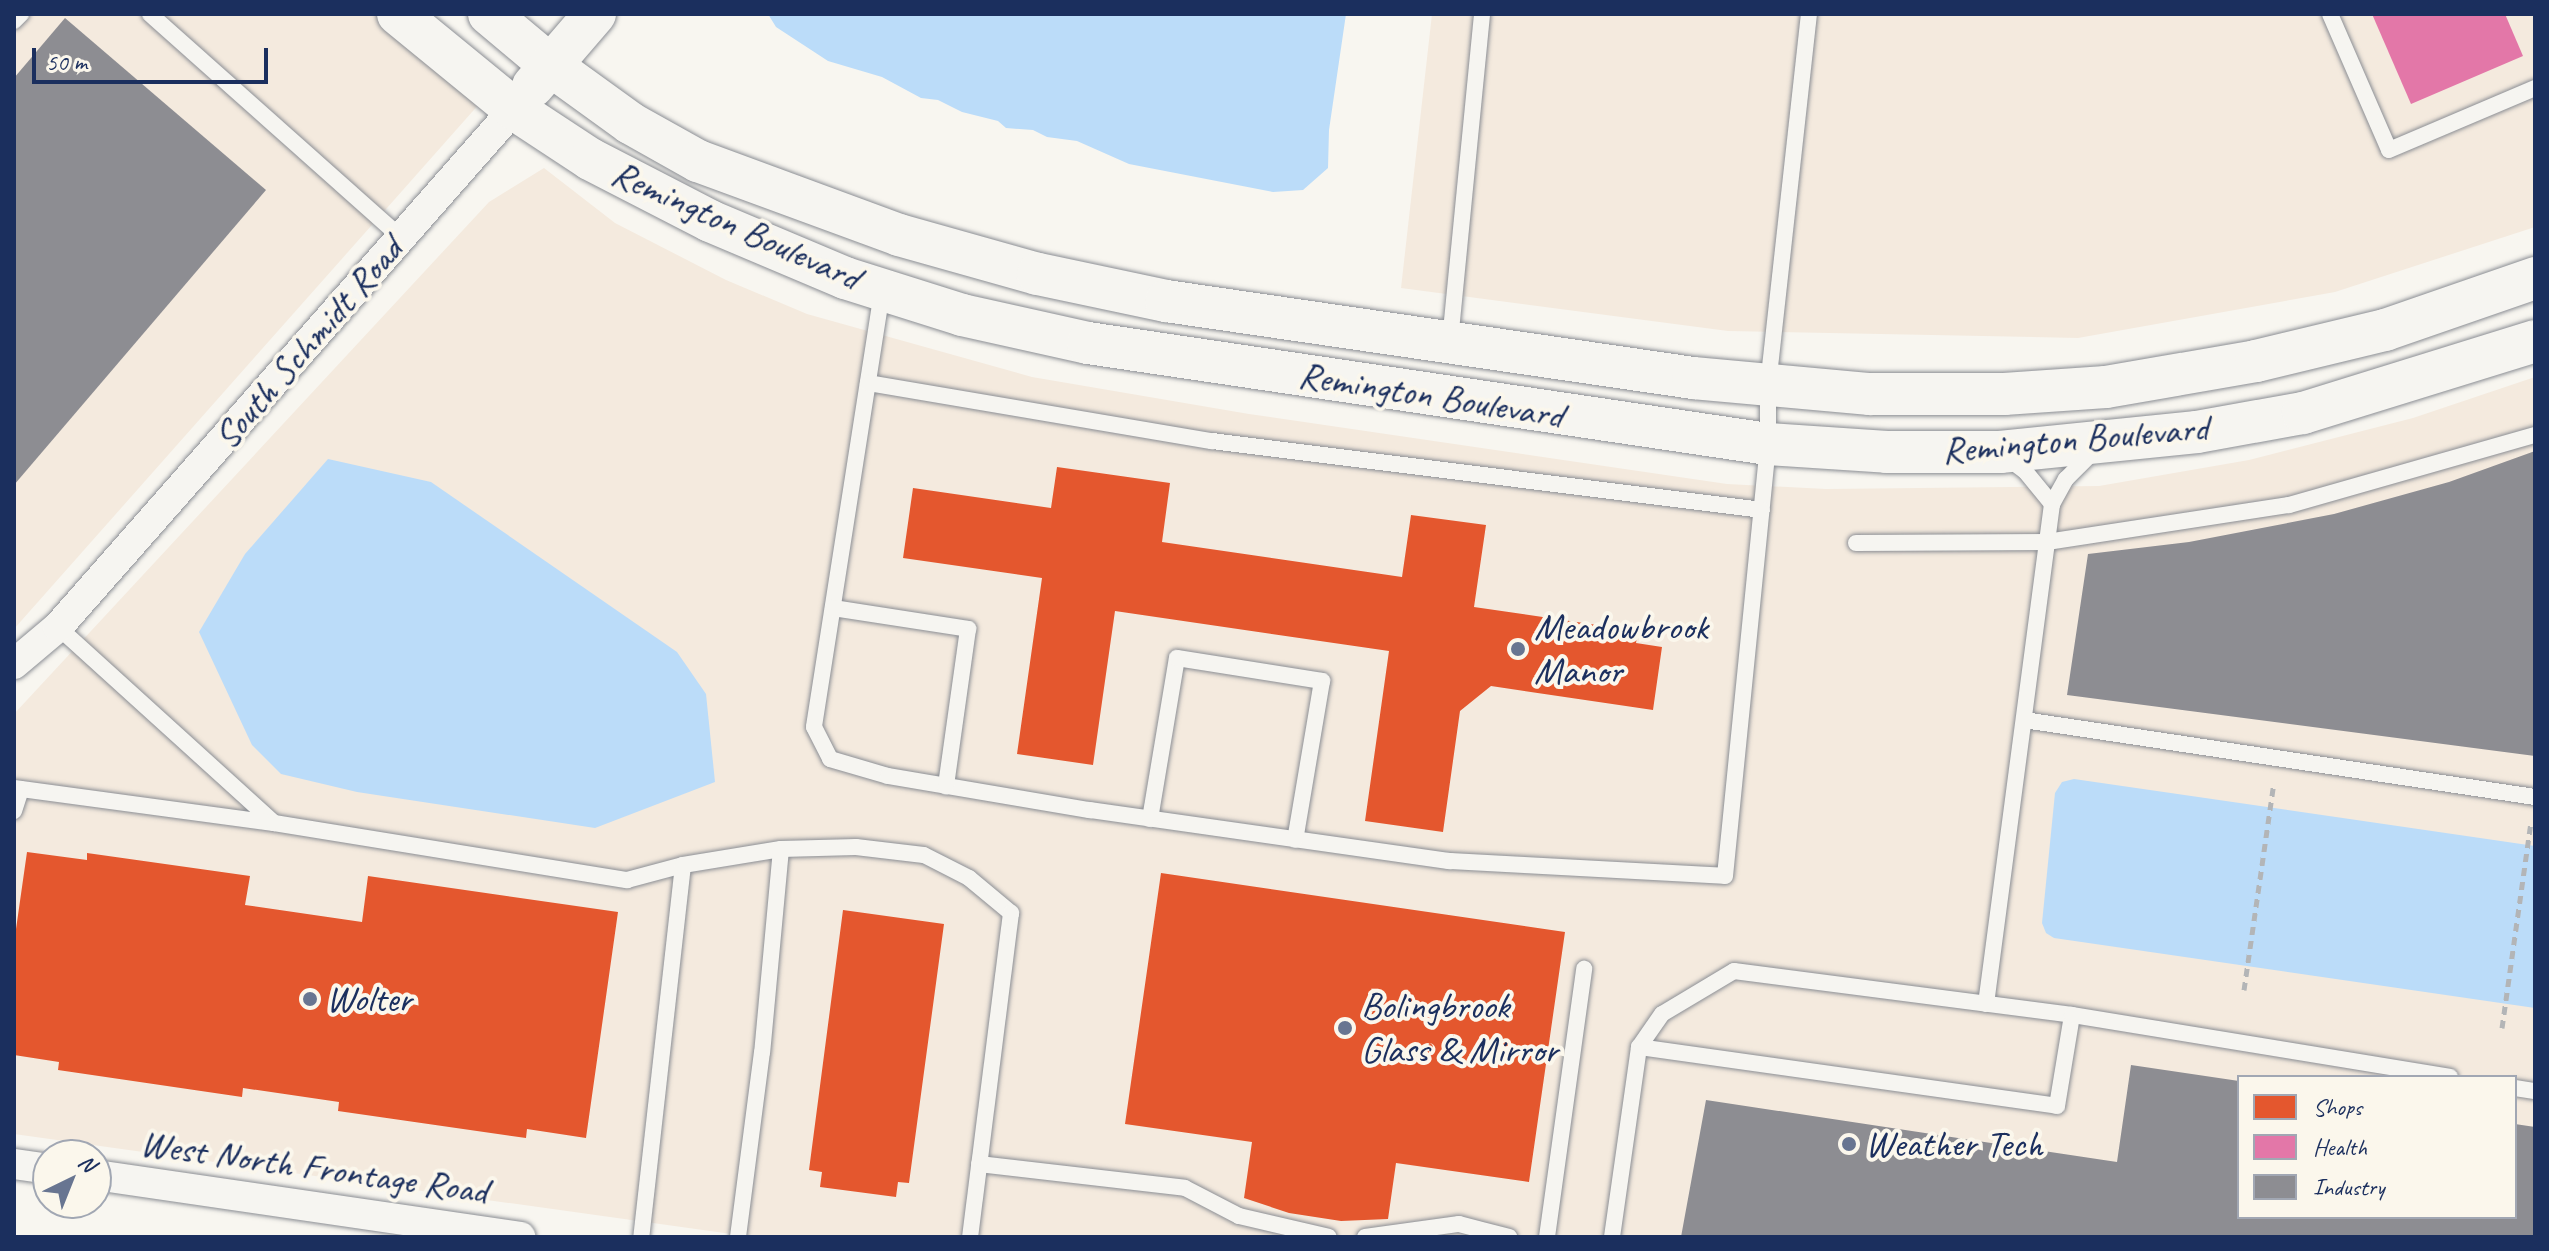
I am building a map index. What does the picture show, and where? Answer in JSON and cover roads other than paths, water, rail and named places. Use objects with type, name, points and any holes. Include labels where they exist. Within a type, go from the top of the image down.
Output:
[{"type":"street","name":"Remington Boulevard","points":[[398,14],[514,109],[590,159],[644,189],[778,252],[883,290],[962,315],[1088,343],[1768,444],[1887,452],[2000,452],[2197,432],[2303,413],[2535,341]]},
{"type":"street","name":"Remington Boulevard","points":[[489,14],[550,65],[630,123],[698,161],[899,235],[1038,274],[1166,301],[1693,378],[1870,394],[2004,394],[2106,387],[2256,361],[2385,330],[2535,278]]},
{"type":"street","name":"South Schmidt Road","points":[[14,663],[58,627],[595,14]]},
{"type":"street","name":"West North Frontage Road","points":[[112,1177],[521,1237]]},
{"type":"lane","points":[[14,21],[21,14]]},
{"type":"lane","points":[[150,14],[401,238]]},
{"type":"lane","points":[[1450,343],[1482,14]]},
{"type":"lane","points":[[883,290],[814,727],[830,759],[888,776],[946,786],[1150,819],[1449,861],[1725,876],[1768,444],[1768,385],[1809,14]]},
{"type":"lane","points":[[2330,14],[2389,150],[2535,88]]},
{"type":"lane","points":[[868,383],[1212,441],[1762,510]]},
{"type":"lane","points":[[1856,543],[2047,542],[2289,505],[2535,435]]},
{"type":"lane","points":[[1986,1004],[2052,504],[2078,463],[2109,442]]},
{"type":"lane","points":[[2000,452],[2025,471],[2052,504]]},
{"type":"lane","points":[[833,608],[968,629],[946,786]]},
{"type":"lane","points":[[58,627],[274,823]]},
{"type":"lane","points":[[1150,819],[1177,658],[1322,681],[1295,840]]},
{"type":"lane","points":[[2024,720],[2535,797]]},
{"type":"lane","points":[[14,811],[17,788],[274,823],[627,880],[683,865],[781,849],[856,847],[924,855],[969,878],[1011,913],[970,1237]]},
{"type":"lane","points":[[738,1237],[762,1052],[781,849]]},
{"type":"lane","points":[[641,1237],[683,865]]},
{"type":"lane","points":[[1547,1237],[1584,969]]},
{"type":"lane","points":[[1612,1237],[1639,1047],[1662,1014],[1734,971],[2072,1015],[2438,1075]]},
{"type":"lane","points":[[1639,1047],[2057,1106],[2072,1015]]},
{"type":"lane","points":[[979,1164],[1185,1188],[1239,1216],[1329,1237]]},
{"type":"lane","points":[[1365,1237],[1459,1224],[1509,1237]]},
{"type":"water","points":[[768,14],[1346,14],[1329,130],[1328,168],[1303,190],[1273,192],[1129,164],[1077,141],[1047,137],[1033,130],[1006,128],[998,121],[962,112],[938,100],[921,98],[882,77],[828,61],[776,27]]},
{"type":"water","points":[[328,459],[431,482],[677,652],[706,694],[715,782],[595,828],[357,792],[281,774],[252,745],[199,632],[245,554]]},
{"type":"water","points":[[2074,779],[2535,846],[2535,1008],[2054,938],[2046,933],[2042,923],[2055,793],[2062,782]]},
{"type":"place","name":"Meadowbrook Manor","points":[[1518,649]]},
{"type":"place","name":"Wolter","points":[[310,999]]},
{"type":"place","name":"Bolingbrook Glass & Mirror","points":[[1345,1028]]},
{"type":"place","name":"Weather Tech","points":[[1849,1144]]}]
